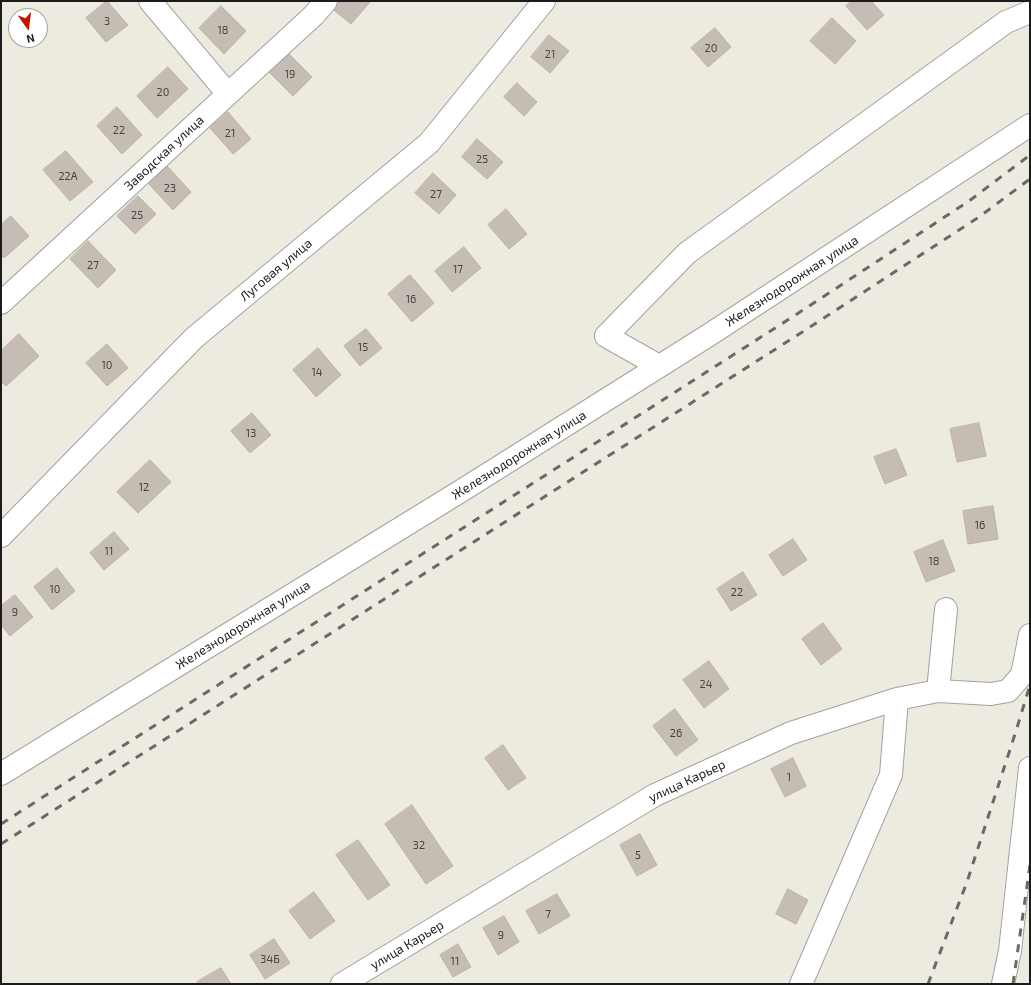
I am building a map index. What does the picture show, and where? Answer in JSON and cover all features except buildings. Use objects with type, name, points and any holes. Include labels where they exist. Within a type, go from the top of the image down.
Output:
[{"type":"street","points":[[150,1],[228,94]]},
{"type":"street","name":"Заводская улица","points":[[2,302],[314,15],[326,1]]},
{"type":"street","name":"Луговая улица","points":[[1,536],[194,338],[429,143],[544,1]]},
{"type":"street","points":[[658,366],[606,336],[687,253],[1006,22],[1030,12]]},
{"type":"street","name":"Железнодорожная улица","points":[[1,774],[461,491],[658,366],[1030,125]]},
{"type":"street","points":[[938,691],[946,609]]},
{"type":"street","name":"улица Карьер","points":[[342,984],[654,795],[790,733],[897,699],[938,691],[991,694],[1008,691],[1026,682],[1030,635]]},
{"type":"street","points":[[801,984],[891,775],[897,699]]},
{"type":"street","points":[[1003,984],[1010,950],[1030,768]]},
{"type":"railway","points":[[1,824],[797,314],[969,201],[1030,155]]},
{"type":"railway","points":[[1,844],[807,329],[979,217],[1030,179]]},
{"type":"railway","points":[[928,984],[967,882],[1030,685]]},
{"type":"railway","points":[[1013,984],[1030,865]]}]
